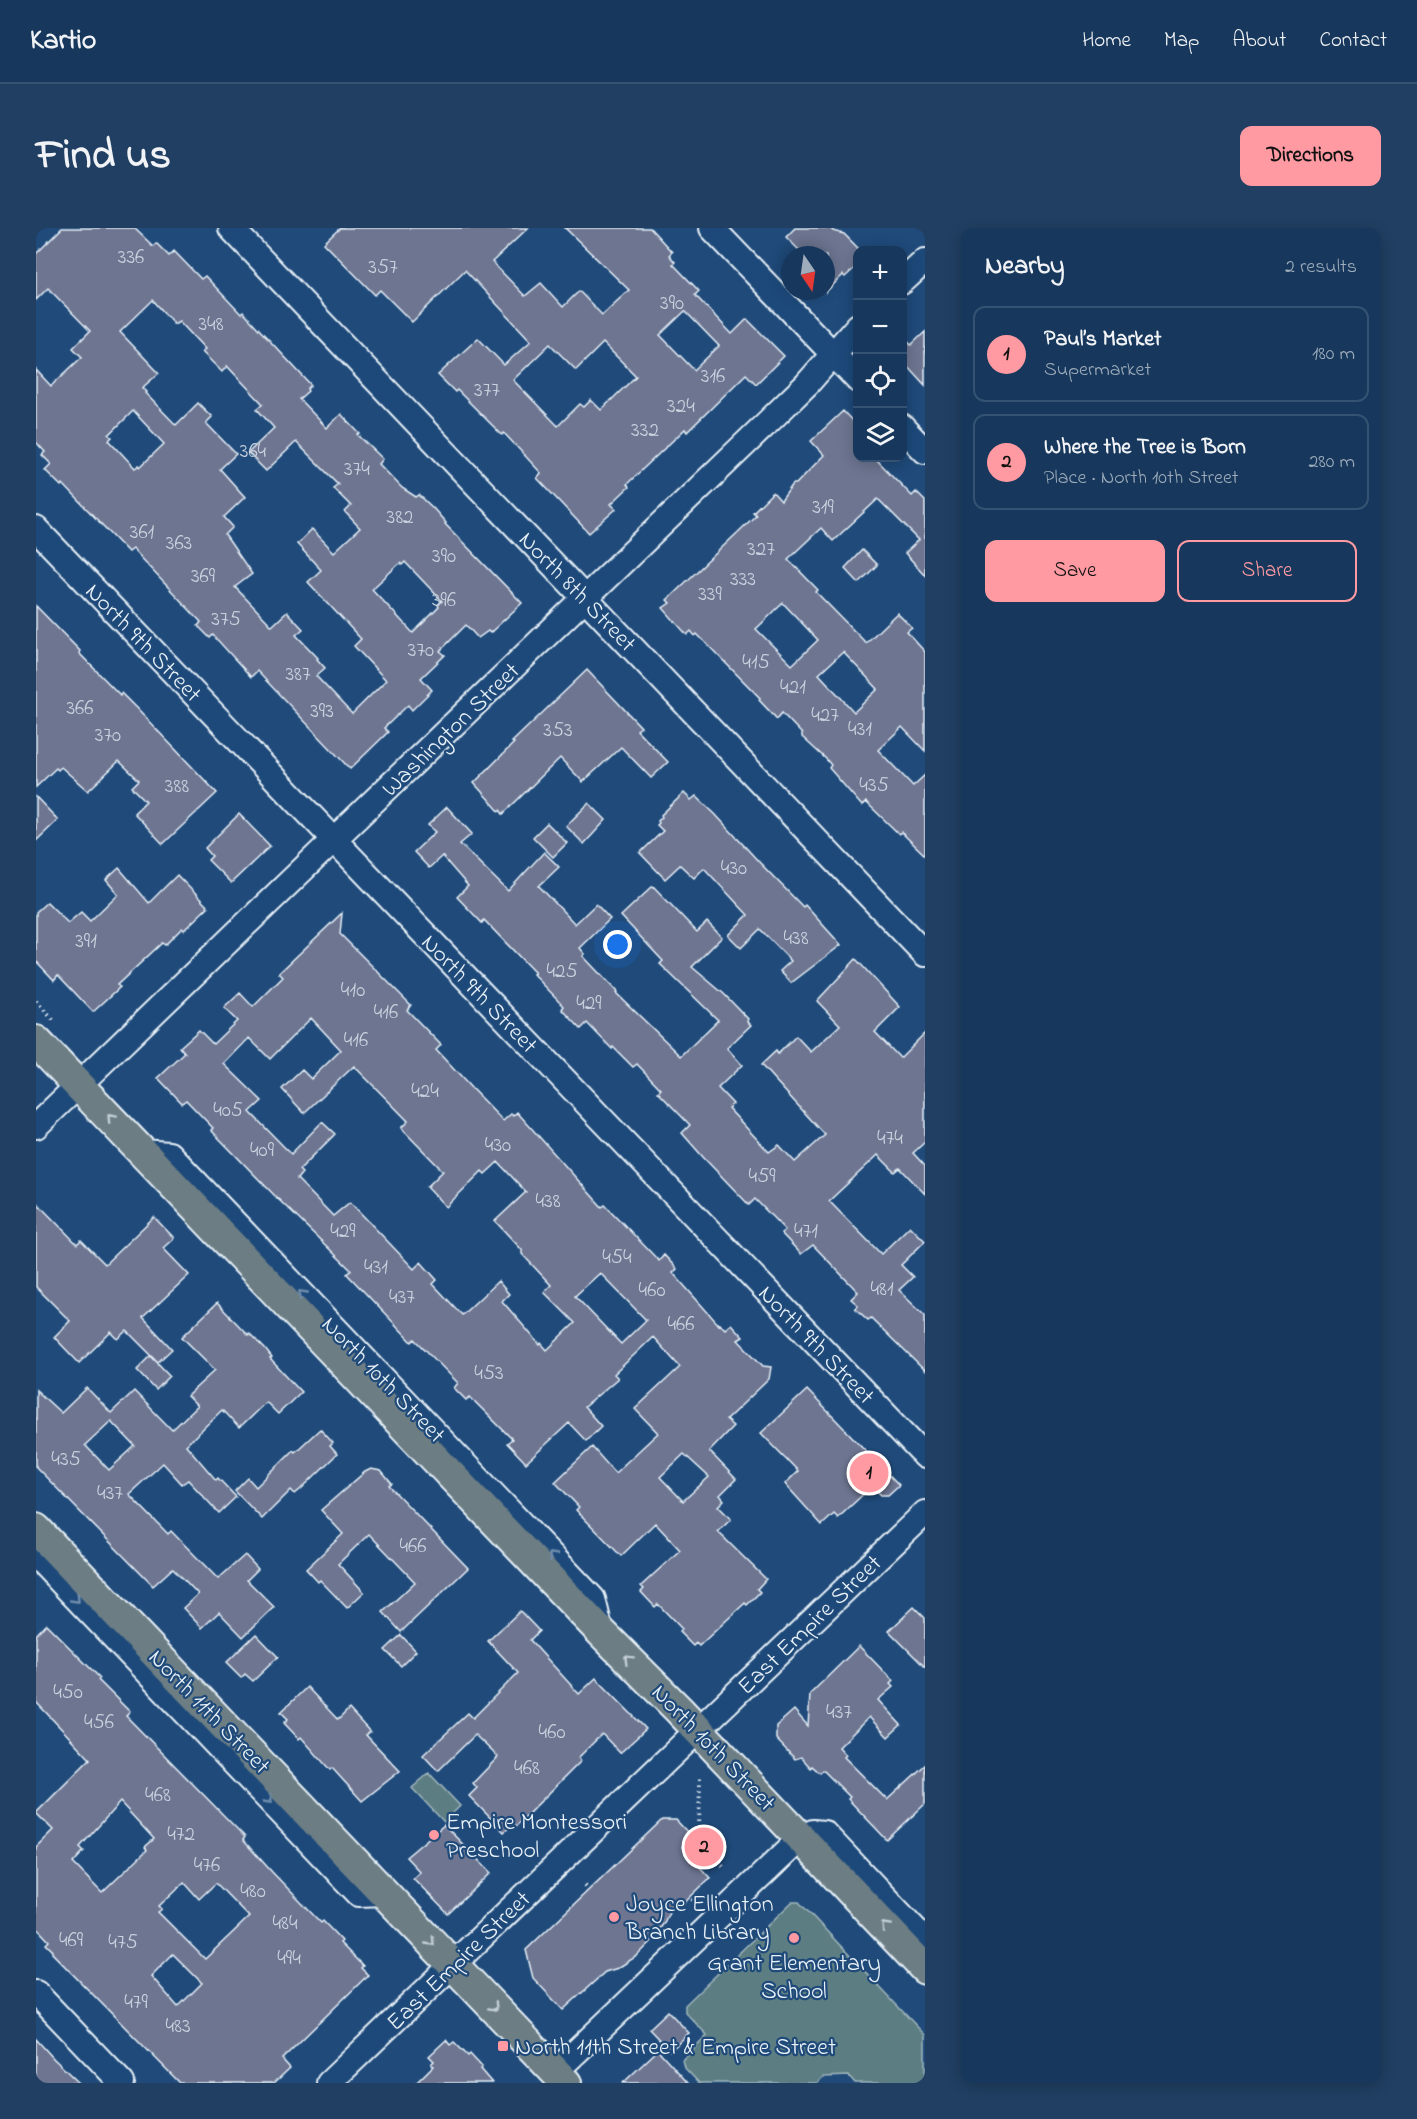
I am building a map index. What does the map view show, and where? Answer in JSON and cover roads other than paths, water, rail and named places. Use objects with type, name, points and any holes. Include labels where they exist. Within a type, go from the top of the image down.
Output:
[{"type":"main road","name":"North 10th Street","points":[[36,1041],[925,1969]]},
{"type":"main road","name":"North 11th Street","points":[[36,1529],[534,2050],[554,2079]]},
{"type":"street","name":"North 8th Street","points":[[231,228],[925,954]]},
{"type":"street","points":[[712,228],[853,375]]},
{"type":"street","points":[[907,278],[925,261]]},
{"type":"street","name":"Washington Street","points":[[36,1126],[586,599],[807,384],[853,332]]},
{"type":"street","points":[[907,431],[925,451]]},
{"type":"street","name":"North 9th Street","points":[[36,529],[925,1456]]},
{"type":"street","name":"East Empire Street","points":[[329,2083],[925,1513]]},
{"type":"street","name":"North 11th Street","points":[[36,1556],[359,1894],[384,1893]]},
{"type":"street","points":[[554,2079],[801,1838],[813,1832],[824,1833],[925,1940]]},
{"type":"street","points":[[36,1993],[122,2083]]},
{"type":"place","name":"Paul’s Market","points":[[869,1473]]},
{"type":"place","name":"Empire Montessori Preschool","points":[[434,1835]]},
{"type":"place","name":"Where the Tree is Born","points":[[704,1847]]},
{"type":"place","name":"Joyce Ellington Branch Library","points":[[614,1917]]},
{"type":"place","name":"Grant Elementary School","points":[[794,1938]]},
{"type":"place","name":"North 11th Street & Empire Street","points":[[503,2046]]}]
